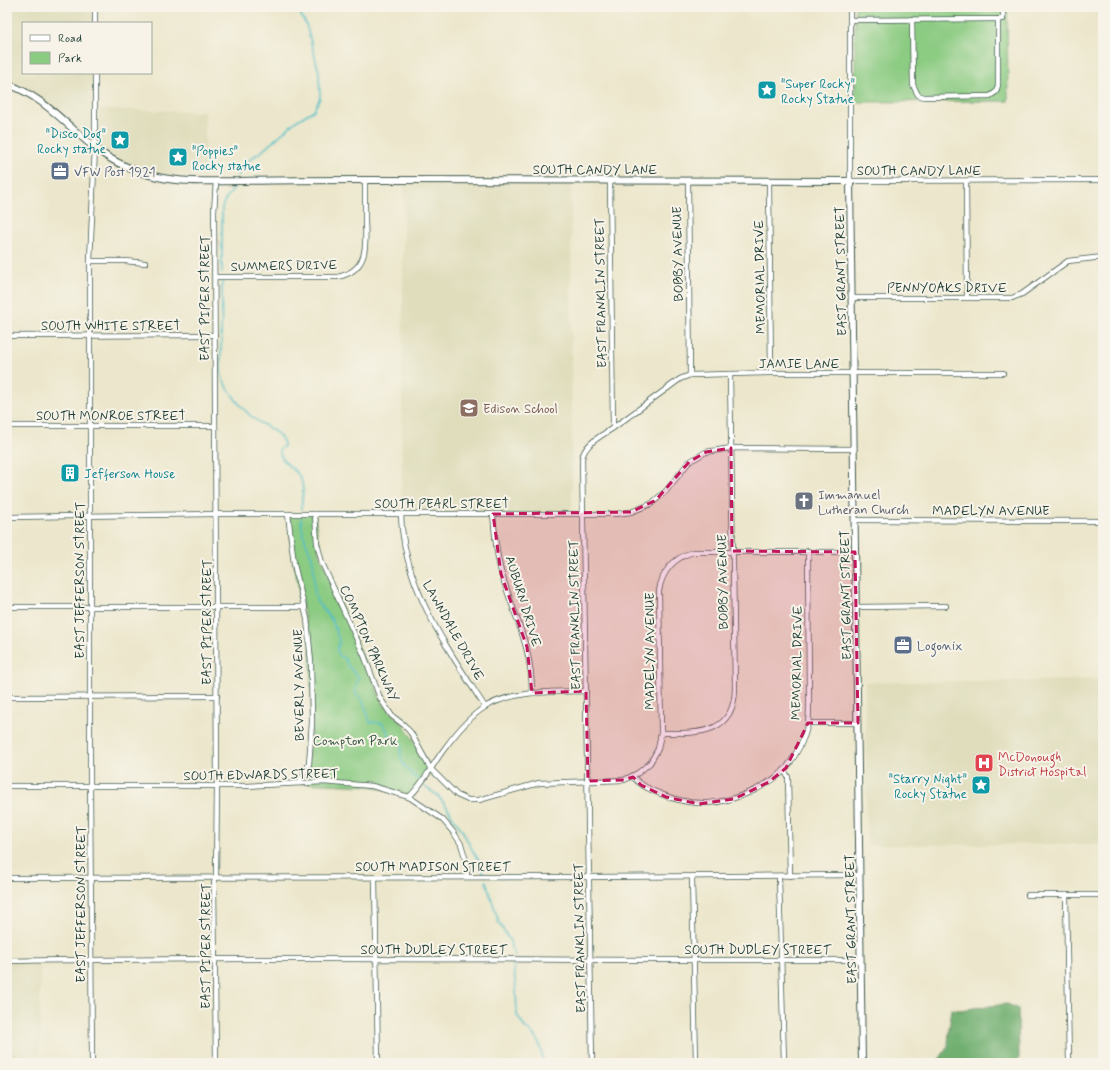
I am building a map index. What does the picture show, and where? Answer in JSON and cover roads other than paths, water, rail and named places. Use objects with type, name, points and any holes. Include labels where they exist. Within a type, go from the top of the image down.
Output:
[{"type":"main road","name":"SOUTH CANDY LANE","points":[[7,84],[26,92],[44,104],[95,147],[111,158],[128,167],[154,176],[174,179],[216,181],[850,181]]},
{"type":"main road","name":"EAST GRANT STREET","points":[[850,181],[862,1063]]},
{"type":"street","points":[[95,7],[95,22]]},
{"type":"street","name":"EAST GRANT STREET","points":[[850,7],[850,181]]},
{"type":"street","points":[[850,20],[1003,19],[1003,7]]},
{"type":"street","points":[[912,19],[913,85],[918,95],[924,97],[990,96],[996,92],[998,85],[998,19]]},
{"type":"street","name":"EAST JEFFERSON STREET","points":[[92,1063],[90,787],[90,261],[95,147],[95,74]]},
{"type":"street","name":"SUMMERS DRIVE","points":[[215,278],[338,277],[350,272],[360,264],[366,248],[365,180]]},
{"type":"street","name":"EAST FRANKLIN STREET","points":[[592,1063],[582,459],[583,452],[589,445],[613,428],[610,180]]},
{"type":"street","name":"SOUTH CANDY LANE","points":[[850,181],[1103,180]]},
{"type":"street","name":"EAST PIPER STREET","points":[[216,181],[214,212],[217,607],[217,786],[216,877],[214,883],[216,1063]]},
{"type":"street","name":"BOBBY AVENUE","points":[[688,181],[690,375]]},
{"type":"street","name":"MEMORIAL DRIVE","points":[[769,181],[771,374]]},
{"type":"street","points":[[966,181],[967,298]]},
{"type":"street","name":"PENNYOAKS DRIVE","points":[[852,298],[1012,298],[1022,294],[1068,261],[1103,257]]},
{"type":"street","points":[[90,261],[125,261],[145,263]]},
{"type":"street","name":"SOUTH WHITE STREET","points":[[7,336],[215,335]]},
{"type":"street","name":"JAMIE LANE","points":[[613,428],[680,379],[690,375],[1003,373]]},
{"type":"street","name":"BOBBY AVENUE","points":[[661,733],[697,733],[704,732],[717,726],[731,710],[735,696],[730,374]]},
{"type":"street","name":"SOUTH MONROE STREET","points":[[7,426],[215,426]]},
{"type":"street","name":"SOUTH PEARL STREET","points":[[7,517],[216,514],[623,514],[646,507],[656,500],[666,491],[681,470],[694,458],[706,452],[731,448],[854,449]]},
{"type":"street","name":"BEVERLY AVENUE","points":[[288,514],[294,564],[305,607],[310,643],[312,722],[309,764],[299,783]]},
{"type":"street","name":"COMPTON PARKWAY","points":[[315,514],[317,543],[322,563],[364,655],[380,698],[392,716],[404,725],[411,733],[430,768]]},
{"type":"street","name":"LAWNDALE DRIVE","points":[[401,514],[405,549],[416,588],[441,636],[485,707]]},
{"type":"street","name":"AUBURN DRIVE","points":[[492,514],[501,574],[527,647],[532,672],[532,693]]},
{"type":"street","name":"MADELYN AVENUE","points":[[855,520],[1103,521]]},
{"type":"street","name":"MADELYN AVENUE","points":[[633,777],[645,768],[654,756],[660,741],[659,591],[662,578],[670,566],[680,557],[693,552],[855,552]]},
{"type":"street","name":"MEMORIAL DRIVE","points":[[633,777],[641,784],[666,797],[688,802],[708,803],[726,801],[741,796],[770,782],[784,770],[798,748],[808,723],[808,552]]},
{"type":"street","points":[[856,607],[946,606]]},
{"type":"street","points":[[7,607],[305,607]]},
{"type":"street","points":[[409,797],[421,785],[430,768],[451,740],[463,726],[485,707],[512,697],[532,693],[586,691]]},
{"type":"street","points":[[7,697],[217,696]]},
{"type":"street","points":[[808,723],[858,723]]},
{"type":"street","points":[[430,768],[458,795],[473,800],[484,799],[540,783],[624,780],[633,777]]},
{"type":"street","points":[[784,770],[788,777],[790,876]]},
{"type":"street","name":"SOUTH EDWARDS STREET","points":[[7,786],[217,786],[299,783],[343,783],[372,786],[409,797],[442,819],[461,844],[465,857],[467,877]]},
{"type":"street","points":[[780,876],[784,1063]]},
{"type":"street","name":"SOUTH MADISON STREET","points":[[7,878],[860,876]]},
{"type":"street","points":[[692,877],[696,1063]]},
{"type":"street","points":[[375,878],[378,1063]]},
{"type":"street","points":[[1028,895],[1103,895]]},
{"type":"street","points":[[1066,895],[1069,1063]]},
{"type":"street","name":"SOUTH DUDLEY STREET","points":[[7,961],[214,959],[861,960]]},
{"type":"waterway","points":[[237,177],[246,163],[261,152],[296,121],[314,110],[320,98],[319,72],[306,24],[296,7]]},
{"type":"waterway","points":[[222,273],[222,208],[224,201],[234,186]]},
{"type":"waterway","points":[[222,282],[220,366],[223,380],[233,396],[246,412],[281,437],[284,446],[279,450],[280,455],[285,463],[298,474],[302,481],[303,493],[301,509]]},
{"type":"waterway","points":[[301,519],[304,535],[314,568],[314,588],[317,602],[332,620],[338,637],[339,643],[337,650],[339,655],[345,659],[348,666],[359,678],[355,688],[356,694],[364,703],[370,722],[382,723],[391,737],[399,740],[402,746],[401,757],[404,766],[419,781]]},
{"type":"waterway","points":[[425,787],[437,795],[447,807],[479,861],[483,873]]},
{"type":"waterway","points":[[486,881],[499,923],[510,941],[515,956]]},
{"type":"waterway","points":[[513,962],[517,1015],[526,1029],[532,1033],[539,1043],[545,1063]]},
{"type":"place","name":"\"Super Rocky\" Rocky Statue","points":[[767,90]]},
{"type":"place","name":"\"Disco Dog\" Rocky statue","points":[[120,140]]},
{"type":"place","name":"\"Poppies\" Rocky statue","points":[[178,157]]},
{"type":"place","name":"VFW Post 1921","points":[[60,171]]},
{"type":"place","name":"Edison School","points":[[469,408]]},
{"type":"place","name":"Jefferson House","points":[[70,473]]},
{"type":"place","name":"Immanuel Lutheran Church","points":[[804,501]]},
{"type":"place","name":"Logonix","points":[[903,645]]},
{"type":"place","name":"McDonough District Hospital","points":[[984,763]]},
{"type":"place","name":"\"Starry Night\" Rocky Statue","points":[[981,785]]},
{"type":"park label","name":"Compton Park","points":[[355,740]]}]
